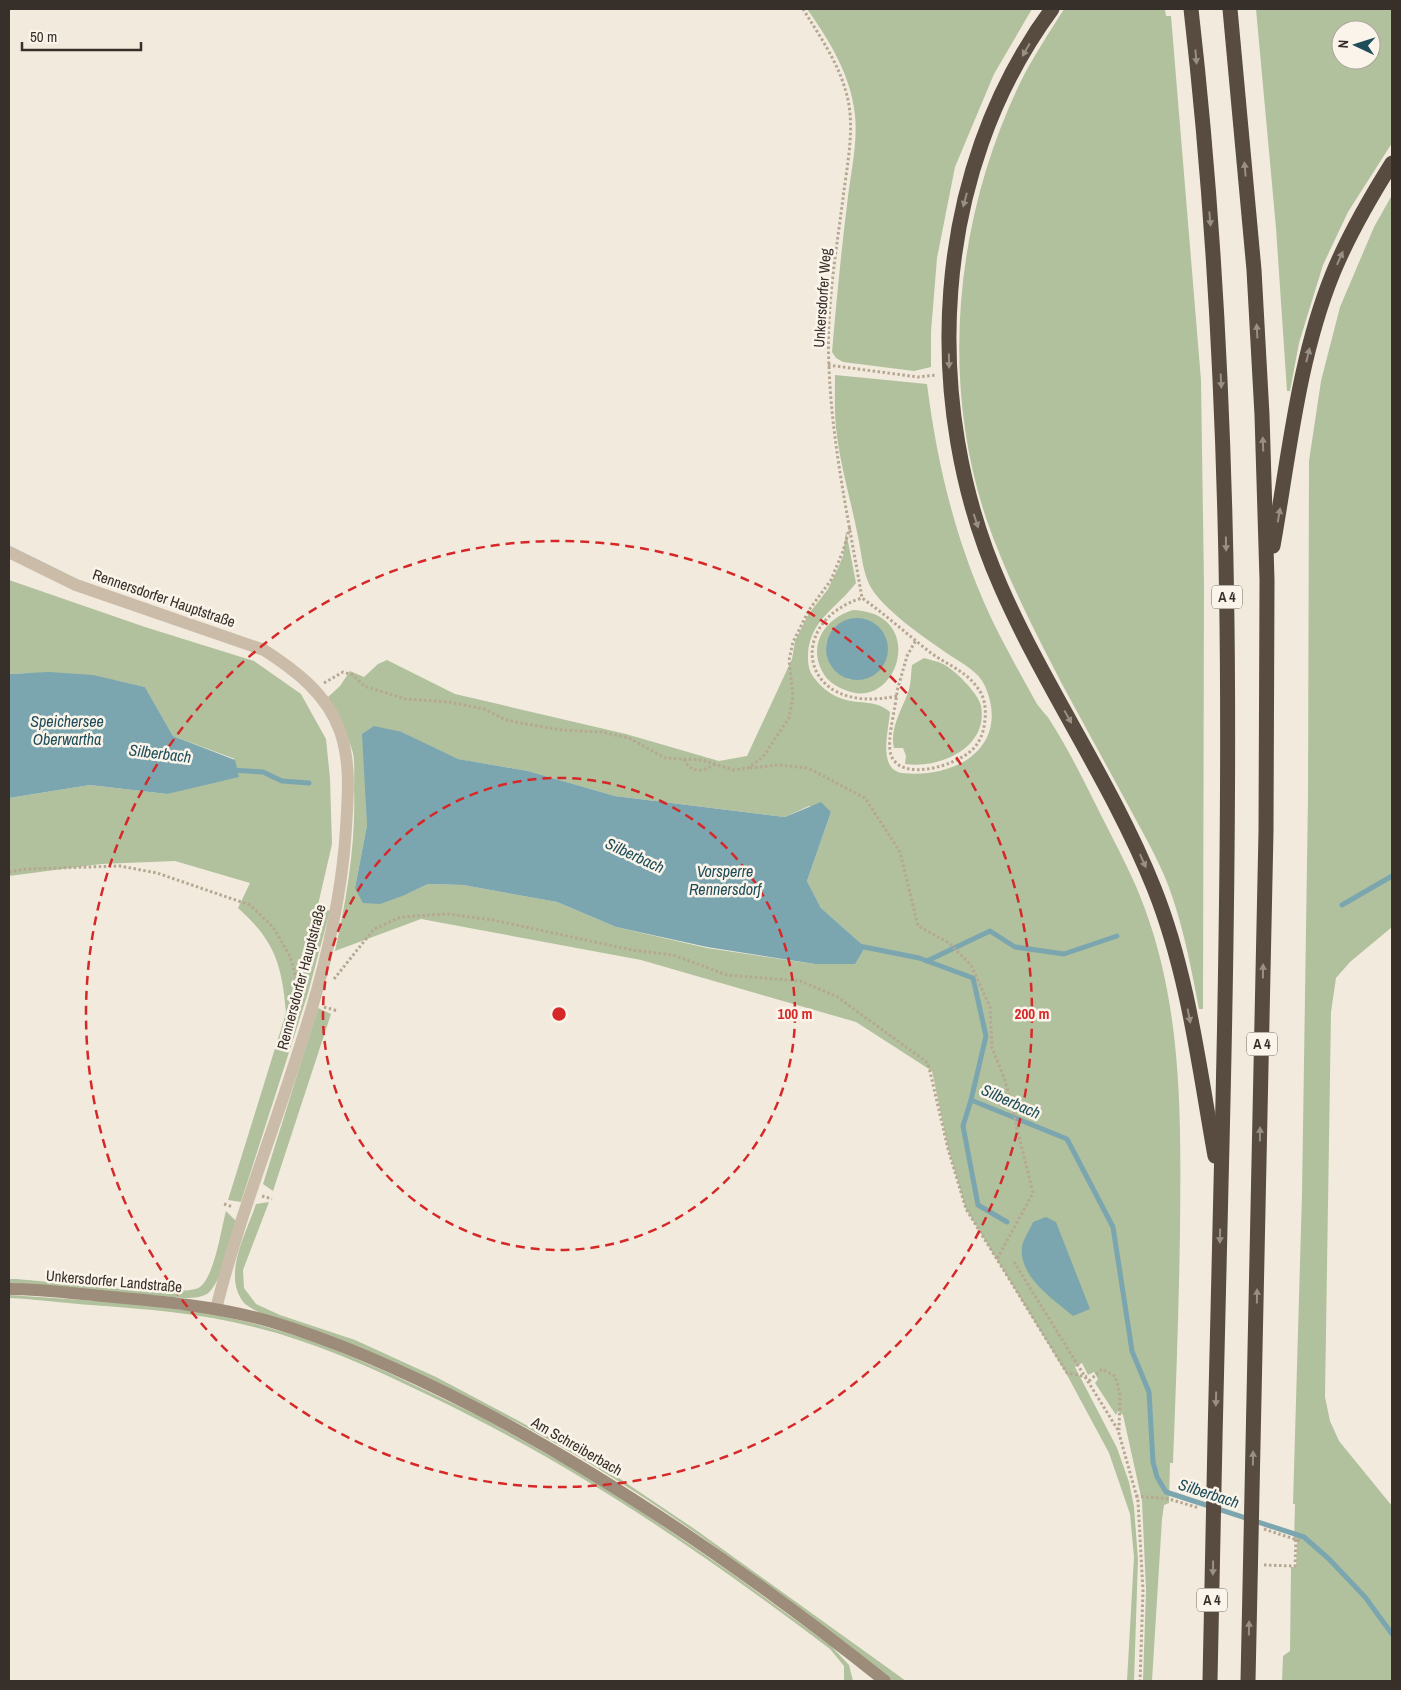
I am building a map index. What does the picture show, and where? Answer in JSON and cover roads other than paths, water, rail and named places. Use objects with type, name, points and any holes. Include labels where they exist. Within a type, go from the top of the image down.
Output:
[{"type":"highway","points":[[1052,9],[1024,52],[1005,90],[974,169],[963,210],[950,294],[949,373],[953,422],[960,464],[987,554],[1018,624],[1126,826],[1154,888],[1168,927],[1189,1011],[1220,1187]]},
{"type":"highway","name":"A 4","points":[[1191,9],[1215,271],[1223,420],[1226,545],[1228,832],[1214,1495],[1210,1515],[1210,1681]]},
{"type":"highway","name":"A 4","points":[[1230,9],[1254,270],[1262,414],[1267,580],[1266,804],[1252,1507],[1255,1529],[1250,1565],[1248,1681]]},
{"type":"highway","points":[[1267,580],[1307,359],[1322,304],[1352,233],[1392,163]]},
{"type":"street","name":"Rennersdorfer Hauptstraße","points":[[9,552],[43,571],[76,585],[264,650],[290,666],[314,689],[327,706],[339,730],[346,755],[348,781],[344,869],[328,950],[216,1309]]},
{"type":"street","name":"Unkersdorfer Landstraße","points":[[9,1289],[127,1298],[216,1309]]},
{"type":"street","name":"Am Schreiberbach","points":[[216,1309],[271,1322],[353,1350],[432,1385],[556,1451],[692,1538],[791,1609],[879,1680]]},
{"type":"water","points":[[851,618],[863,618],[879,627],[886,637],[888,649],[886,661],[879,671],[863,680],[851,680],[840,675],[831,666],[826,655],[826,643],[831,632],[840,623]]},
{"type":"water","name":"Speichersee Oberwartha","points":[[49,672],[93,675],[145,687],[173,736],[235,760],[239,777],[167,794],[90,785],[9,798],[9,674]]},
{"type":"water","name":"Vorsperre Rennersdorf","points":[[374,726],[402,732],[458,759],[528,771],[615,796],[785,817],[821,802],[831,812],[807,881],[821,908],[865,947],[855,964],[815,964],[707,947],[616,927],[557,902],[463,885],[428,884],[380,904],[363,903],[355,888],[367,825],[362,734]]},
{"type":"water","points":[[1046,1217],[1056,1222],[1090,1309],[1073,1316],[1047,1295],[1031,1277],[1022,1258],[1022,1247],[1033,1222]]},
{"type":"waterway","name":"Silberbach","points":[[231,770],[263,772],[282,781],[309,783]]},
{"type":"waterway","points":[[1342,905],[1392,876]]},
{"type":"waterway","points":[[927,961],[990,931],[1015,947],[1064,954],[1117,936]]},
{"type":"waterway","name":"Silberbach","points":[[859,946],[919,958],[973,978],[986,1036],[971,1100],[1067,1139],[1113,1227],[1132,1351],[1149,1392],[1153,1462],[1157,1477],[1166,1492],[1304,1537],[1329,1559],[1365,1597],[1392,1634]]},
{"type":"waterway","points":[[971,1100],[963,1126],[978,1205],[1007,1222]]}]
